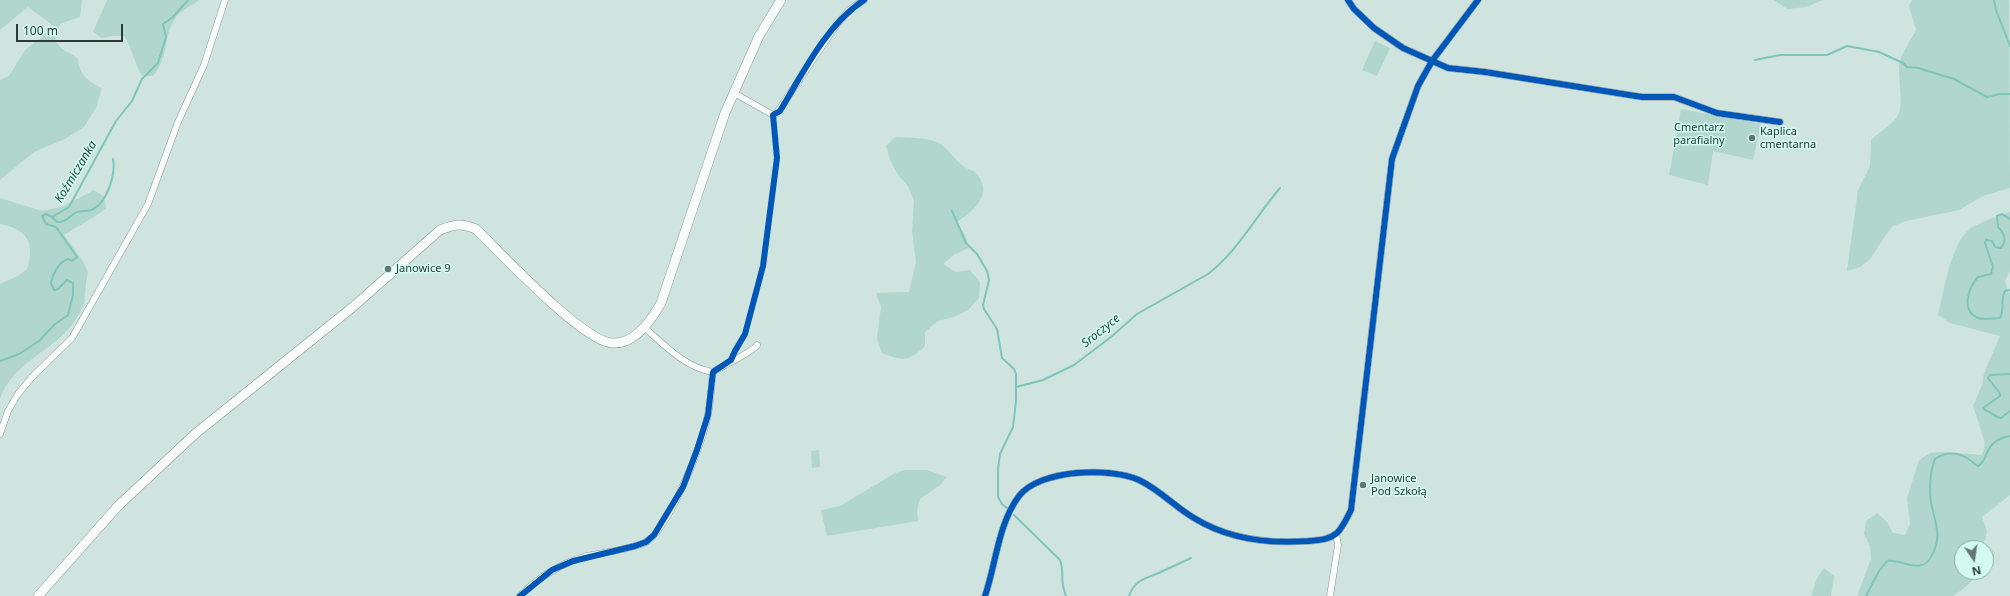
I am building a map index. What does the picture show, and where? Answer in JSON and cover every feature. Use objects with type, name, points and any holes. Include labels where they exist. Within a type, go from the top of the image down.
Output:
[{"type":"street","points":[[0,434],[8,411],[18,394],[32,377],[72,338],[148,204],[178,122],[204,65],[225,0]]},
{"type":"street","points":[[38,596],[118,506],[195,434],[354,306],[440,230],[451,226],[464,224],[476,229],[568,318],[600,340],[613,344],[635,336],[645,328],[658,308],[666,290],[720,127],[734,93],[760,36],[782,0]]},
{"type":"street","points":[[734,93],[772,115],[776,114],[835,27],[849,10],[864,0]]},
{"type":"street","points":[[1348,0],[1354,9],[1374,28],[1402,48],[1448,68],[1485,72],[1642,97],[1674,97],[1716,113],[1780,122]]},
{"type":"street","points":[[985,596],[1004,525],[1011,508],[1020,495],[1035,484],[1054,476],[1085,473],[1111,473],[1138,480],[1154,489],[1194,518],[1220,531],[1246,538],[1271,542],[1298,542],[1325,540],[1336,534],[1345,523],[1351,510],[1392,159],[1418,86],[1432,62],[1478,0]]},
{"type":"street","points":[[645,328],[678,357],[706,371],[713,372],[726,363],[750,352],[757,344]]},
{"type":"street","points":[[520,596],[546,574],[573,561],[635,546],[646,542],[654,535],[683,487],[697,450],[708,415],[713,372]]},
{"type":"street","points":[[1330,596],[1338,545],[1336,534]]},
{"type":"green space","points":[[0,0],[82,0],[80,17],[60,24],[55,40],[63,49],[78,59],[80,69],[85,77],[92,83],[102,88],[96,108],[84,127],[65,139],[34,152],[0,180],[0,80],[9,76],[25,50],[55,27],[28,7],[0,30]]},
{"type":"green space","points":[[107,0],[199,0],[176,17],[169,32],[162,61],[153,76],[142,76],[124,36],[102,38],[93,32]]},
{"type":"green space","points":[[1774,0],[1823,0],[1806,7],[1787,9]]},
{"type":"green space","points":[[1912,0],[2009,0],[2010,188],[1983,196],[1959,210],[1906,221],[1893,226],[1871,258],[1860,267],[1847,271],[1858,190],[1870,166],[1871,140],[1893,122],[1900,111],[1901,98],[1899,66],[1904,52],[1916,30],[1909,6]]},
{"type":"green space","points":[[1375,41],[1390,48],[1377,76],[1362,70]]},
{"type":"green space","name":"Cmentarz parafialny","points":[[1681,109],[1761,124],[1753,160],[1713,151],[1708,185],[1669,175]]},
{"type":"green space","points":[[895,137],[925,139],[941,144],[963,166],[976,173],[983,188],[983,195],[980,201],[969,213],[957,222],[965,235],[969,248],[955,254],[943,264],[956,272],[970,270],[980,282],[979,298],[968,310],[954,317],[938,321],[925,332],[925,346],[914,355],[900,359],[882,353],[877,338],[881,307],[876,293],[909,292],[916,262],[912,231],[914,201],[908,186],[898,175],[890,160],[886,146]]},
{"type":"green space","points":[[94,190],[104,197],[106,208],[64,235],[84,263],[88,273],[82,309],[72,325],[63,335],[22,367],[13,376],[0,399],[0,284],[18,276],[27,269],[30,251],[27,239],[23,234],[17,230],[0,224],[0,198],[42,211],[64,206]]},
{"type":"green space","points":[[2010,212],[2010,271],[2005,281],[2008,292],[2010,293],[2010,495],[1982,517],[1987,531],[1985,540],[1954,540],[1954,580],[1972,580],[1953,596],[1857,596],[1871,559],[1870,546],[1864,534],[1866,521],[1877,513],[1887,522],[1893,533],[1905,535],[1910,524],[1907,498],[1919,460],[1930,453],[1942,452],[1982,455],[1985,443],[1973,406],[1982,385],[1984,373],[2000,336],[1950,323],[1938,315],[1945,281],[1957,246],[1963,236],[1970,229],[1995,217]]},
{"type":"green space","points":[[819,450],[820,467],[812,468],[811,451]]},
{"type":"green space","points":[[905,470],[927,470],[947,477],[939,486],[920,499],[917,510],[918,521],[827,536],[821,510],[840,506],[895,473]]},
{"type":"green space","points":[[1824,568],[1834,576],[1831,596],[1811,596],[1817,578]]},
{"type":"waterway","name":"Koźmiczanka","points":[[0,361],[19,354],[39,341],[54,325],[68,315],[73,295],[73,283],[67,280],[58,289],[54,290],[51,283],[53,275],[59,265],[65,260],[68,259],[72,261],[77,257],[56,227],[46,224],[42,216],[46,214],[52,217],[69,207],[116,121],[132,101],[142,79],[158,63],[166,37],[163,24],[173,17],[188,0]]},
{"type":"waterway","points":[[1994,0],[1996,10],[2010,46]]},
{"type":"waterway","points":[[1755,60],[1780,55],[1827,55],[1847,46],[1879,52],[1903,63],[1907,67],[1918,68],[1954,79],[1987,97],[1999,94],[2010,94]]},
{"type":"waterway","points":[[52,217],[57,222],[62,222],[77,212],[89,211],[97,207],[106,195],[112,180],[114,165],[113,159]]},
{"type":"waterway","name":"Sroczyce","points":[[1016,387],[1043,380],[1074,365],[1111,337],[1137,314],[1208,274],[1237,245],[1280,188]]},
{"type":"waterway","points":[[952,211],[966,243],[977,254],[987,271],[989,280],[983,305],[984,309],[997,329],[1002,358],[1014,369],[1016,374],[1016,401],[1013,427],[1000,454],[998,469],[998,497],[1002,504],[1007,508]]},
{"type":"waterway","points":[[2010,219],[2002,214],[1997,216],[1998,227],[2005,239],[2001,248],[1995,247],[1992,241],[1986,240],[1985,243],[1993,267],[1991,274],[1978,277],[1975,281],[1969,293],[1969,310],[1972,315],[1980,319],[2000,318],[2005,291],[2010,290]]},
{"type":"waterway","points":[[2010,374],[1990,375],[1988,378],[1999,392],[2000,396],[1983,408],[2001,418],[2010,411]]},
{"type":"waterway","points":[[1866,596],[1879,571],[1887,561],[1896,561],[1918,566],[1926,563],[1930,558],[1936,546],[1937,538],[1936,523],[1930,492],[1935,459],[1939,456],[1957,454],[1966,457],[1978,466],[1982,463],[1991,446],[1995,442],[2001,438],[2010,436]]},
{"type":"waterway","name":"Sroczyce","points":[[1014,515],[1060,560],[1066,596]]},
{"type":"waterway","points":[[1129,596],[1135,585],[1143,579],[1191,558]]},
{"type":"cycle path","points":[[520,596],[552,570],[573,561],[646,542],[654,535],[683,487],[708,415],[713,372],[731,360],[745,334],[763,266],[777,158],[773,115],[780,111],[816,51],[827,36],[850,10],[864,0]]},
{"type":"cycle path","points":[[1348,0],[1354,9],[1374,28],[1403,48],[1448,68],[1485,72],[1642,97],[1674,97],[1717,113],[1780,122]]},
{"type":"cycle path","points":[[985,596],[998,544],[1006,519],[1012,507],[1019,496],[1029,487],[1043,480],[1059,476],[1094,472],[1111,473],[1139,480],[1147,484],[1187,514],[1207,525],[1235,535],[1264,541],[1293,542],[1319,540],[1334,535],[1339,531],[1351,510],[1392,159],[1418,86],[1432,61],[1478,0]]},
{"type":"place","name":"Kaplica cmentarna","points":[[1752,138]]},
{"type":"place","name":"Janowice 9","points":[[388,269]]},
{"type":"place","name":"Janowice Pod Szkołą","points":[[1363,485]]}]
